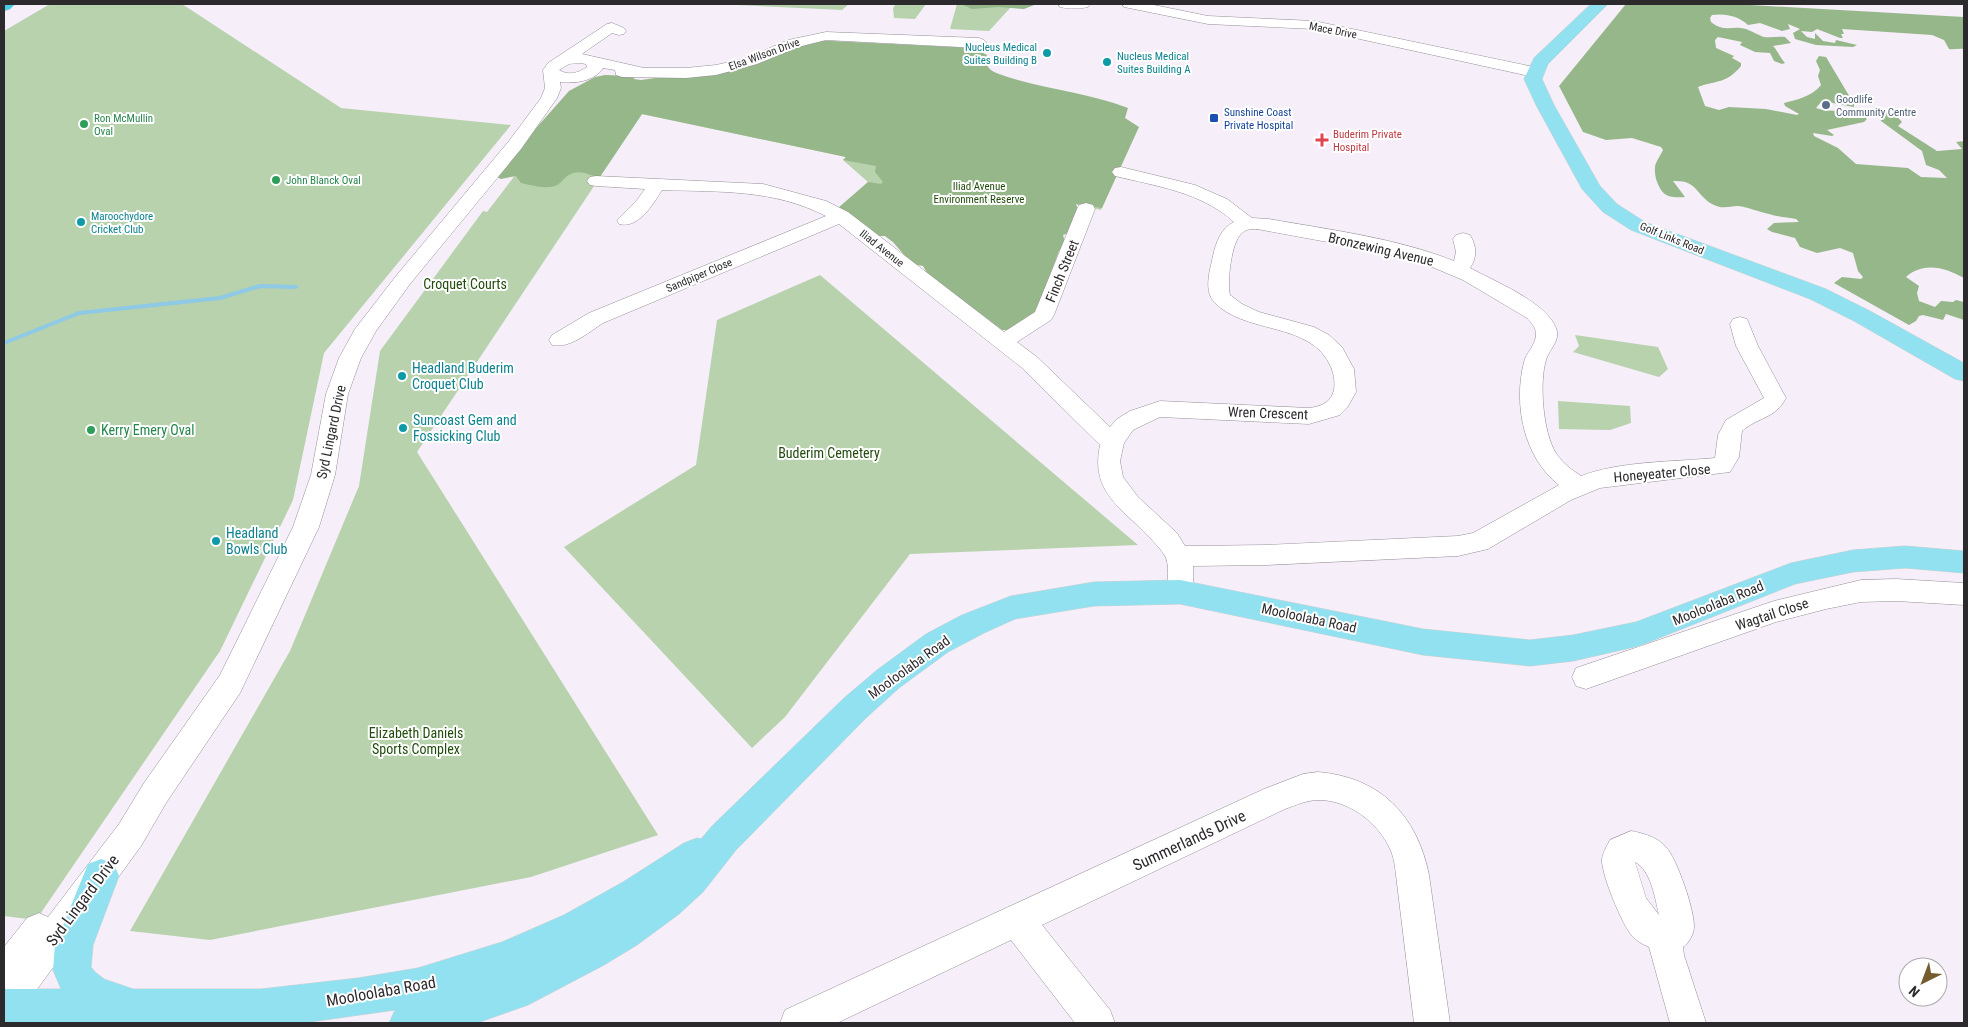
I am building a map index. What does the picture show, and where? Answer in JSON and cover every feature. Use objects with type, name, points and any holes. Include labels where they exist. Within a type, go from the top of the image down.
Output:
[{"type":"main road","points":[[1534,72],[1550,50],[1600,4]]},
{"type":"main road","name":"Golf Links Road","points":[[1534,72],[1533,79],[1538,92],[1592,190],[1610,208],[1638,226],[1818,294],[1862,316],[1964,373]]},
{"type":"main road","name":"Mooloolaba Road","points":[[409,1023],[464,1009],[514,991],[591,952],[624,932],[666,901],[690,880],[724,838],[855,708],[888,679],[937,643],[973,624],[1011,608],[1094,594],[1180,592],[1423,642],[1530,653],[1573,648],[1639,634],[1791,574],[1817,568],[1853,561],[1905,557],[1964,562]]},
{"type":"main road","name":"Mooloolaba Road","points":[[4,1008],[261,1009],[358,998],[418,987],[505,960],[607,912],[724,838]]},
{"type":"main road","points":[[100,876],[74,945],[72,970],[81,986],[96,996],[154,1008]]},
{"type":"street","points":[[1066,4],[1083,4]]},
{"type":"street","name":"Mace Drive","points":[[1129,4],[1208,20],[1314,26],[1534,72]]},
{"type":"street","points":[[555,68],[616,29],[595,47],[590,56],[595,68],[583,76]]},
{"type":"street","name":"Elsa Wilson Drive","points":[[639,71],[576,58],[555,68],[566,78],[639,71],[686,73],[716,70],[752,61],[793,43],[826,36],[979,42]]},
{"type":"street","name":"Syd Lingard Drive","points":[[4,1004],[130,835],[155,793],[230,684],[306,527],[323,475],[337,394],[350,358],[366,330],[403,280],[515,145],[549,98],[553,88],[555,68]]},
{"type":"street","name":"Syd Lingard Drive","points":[[549,98],[583,76]]},
{"type":"street","points":[[1121,172],[1187,188],[1235,211],[1248,224]]},
{"type":"street","name":"Iliad Avenue","points":[[596,181],[772,191],[819,205],[841,216],[1033,366],[1112,444]]},
{"type":"street","points":[[626,220],[644,204],[657,184]]},
{"type":"street","name":"Finch Street","points":[[1002,342],[1044,316],[1086,209]]},
{"type":"street","name":"Sandpiper Close","points":[[560,340],[596,318],[841,216]]},
{"type":"street","name":"Bronzewing Avenue","points":[[1248,224],[1269,225],[1393,250],[1432,260],[1457,270],[1525,306],[1546,327],[1548,337],[1535,359],[1533,375],[1533,400],[1537,435],[1541,449],[1550,463],[1578,487]]},
{"type":"street","name":"Wren Crescent","points":[[1178,556],[1162,535],[1115,487],[1108,473],[1107,462],[1112,444],[1125,425],[1141,415],[1160,409],[1309,416],[1327,412],[1341,402],[1345,393],[1344,371],[1335,352],[1326,344],[1303,331],[1243,313],[1221,298],[1218,281],[1225,241],[1234,230],[1248,224]]},
{"type":"street","points":[[1457,270],[1467,259],[1463,239]]},
{"type":"street","name":"Honeyeater Close","points":[[1578,487],[1609,478],[1718,467],[1725,463],[1729,435],[1735,424],[1770,405],[1775,398],[1747,346],[1740,324]]},
{"type":"street","points":[[1180,592],[1178,556],[1267,555],[1458,546],[1479,542],[1578,487]]},
{"type":"street","name":"Wagtail Close","points":[[1586,677],[1774,612],[1826,598],[1861,591],[1896,590],[1964,594]]},
{"type":"street","name":"Summerlands Drive","points":[[798,1023],[1275,799],[1304,788],[1335,788],[1360,798],[1383,813],[1403,840],[1412,872],[1432,1023]]},
{"type":"street","name":"Syd Lingard Drive","points":[[4,974],[119,831],[155,793]]},
{"type":"street","points":[[1017,920],[1097,1023]]},
{"type":"street","points":[[1664,935],[1667,955],[1688,1023]]},
{"type":"green space","points":[[50,4],[182,4],[341,108],[511,125],[324,353],[293,500],[220,651],[36,920],[4,916],[4,31]]},
{"type":"green space","points":[[716,4],[849,4],[842,10]]},
{"type":"green space","points":[[896,4],[926,4],[915,19],[894,18],[893,8]]},
{"type":"green space","points":[[957,4],[1042,4],[1011,7],[989,31],[950,29]]},
{"type":"green space","points":[[961,4],[1037,4],[1024,9],[998,7],[972,9]]},
{"type":"green space","points":[[1626,4],[1733,4],[1964,17],[1964,49],[1949,49],[1944,40],[1932,35],[1842,29],[1844,34],[1841,34],[1843,38],[1840,38],[1817,29],[1812,32],[1801,31],[1807,37],[1815,39],[1815,33],[1823,41],[1835,43],[1836,40],[1857,45],[1853,47],[1816,45],[1795,39],[1793,33],[1800,29],[1788,24],[1790,29],[1782,31],[1760,23],[1748,25],[1732,16],[1712,15],[1710,18],[1711,22],[1720,27],[1746,29],[1764,37],[1785,37],[1791,43],[1773,46],[1785,63],[1782,64],[1774,61],[1770,53],[1755,52],[1740,45],[1742,42],[1718,37],[1715,40],[1716,48],[1734,56],[1732,58],[1741,63],[1741,66],[1726,79],[1698,87],[1705,106],[1719,110],[1729,107],[1766,109],[1797,115],[1799,114],[1785,106],[1784,103],[1804,97],[1818,89],[1821,85],[1818,76],[1820,70],[1816,61],[1819,56],[1826,57],[1854,107],[1822,101],[1816,108],[1829,111],[1855,112],[1867,119],[1864,122],[1827,130],[1834,135],[1832,136],[1813,133],[1814,136],[1838,148],[1856,164],[1908,168],[1921,177],[1947,178],[1939,170],[1926,165],[1922,151],[1881,121],[1877,110],[1881,109],[1885,109],[1897,116],[1902,122],[1898,126],[1937,151],[1962,149],[1956,142],[1964,141],[1964,278],[1950,271],[1935,268],[1920,269],[1906,277],[1919,286],[1917,293],[1919,301],[1935,307],[1941,301],[1953,302],[1956,300],[1964,302],[1964,320],[1946,314],[1943,320],[1923,315],[1919,316],[1916,321],[1909,325],[1834,283],[1842,277],[1861,279],[1863,277],[1858,271],[1853,253],[1840,248],[1817,253],[1800,247],[1795,238],[1767,229],[1774,223],[1799,222],[1796,219],[1775,216],[1738,206],[1716,206],[1706,200],[1692,185],[1681,181],[1673,181],[1685,197],[1666,195],[1658,185],[1655,171],[1655,165],[1663,150],[1661,147],[1632,138],[1606,140],[1583,132],[1559,86]]},
{"type":"green space","name":"Iliad Avenue Environment Reserve","points":[[812,40],[974,48],[987,55],[986,62],[988,67],[999,74],[1096,98],[1128,108],[1125,118],[1139,127],[1102,208],[1076,204],[1081,218],[1069,233],[1063,235],[1065,242],[1059,251],[1036,313],[1009,330],[1002,330],[927,273],[923,266],[912,264],[893,242],[885,236],[876,236],[838,208],[868,182],[881,184],[883,182],[875,172],[876,166],[843,160],[846,157],[642,114],[599,178],[578,172],[570,174],[557,185],[544,187],[521,183],[516,176],[501,179],[497,177],[507,161],[569,91],[595,77],[605,75],[634,76],[634,79],[641,80],[707,75],[758,63]]},
{"type":"green space","name":"Elizabeth Daniels Sports Complex","points":[[663,83],[938,87],[1133,137],[1101,210],[1075,204],[1030,312],[989,316],[844,204],[868,182],[843,160],[846,157],[642,114],[417,452],[658,835],[531,877],[210,940],[130,931],[290,651],[359,486],[380,351],[483,211],[487,212],[584,85]]},
{"type":"green space","name":"Buderim Cemetery","points":[[820,275],[1138,545],[910,554],[785,717],[752,748],[564,547],[696,465],[717,320]]},
{"type":"green space","points":[[1575,335],[1658,347],[1668,369],[1659,377],[1573,352],[1579,346]]},
{"type":"green space","points":[[1558,401],[1630,406],[1631,423],[1610,430],[1559,429]]},
{"type":"waterway","points":[[4,343],[79,313],[220,298],[260,286],[296,287]]},
{"type":"place","name":"Nucleus Medical Suites Building B","points":[[1047,53]]},
{"type":"place","name":"Nucleus Medical Suites Building A","points":[[1107,62]]},
{"type":"place","name":"Goodlife Community Centre","points":[[1826,105]]},
{"type":"place","name":"Sunshine Coast Private Hospital","points":[[1214,118]]},
{"type":"place","name":"Ron McMullin Oval","points":[[84,124]]},
{"type":"place","name":"Buderim Private Hospital","points":[[1322,140]]},
{"type":"place","name":"John Blanck Oval","points":[[276,180]]},
{"type":"place","name":"Maroochydore Cricket Club","points":[[81,222]]},
{"type":"place","name":"Headland Buderim Croquet Club","points":[[402,376]]},
{"type":"place","name":"Suncoast Gem and Fossicking Club","points":[[403,428]]},
{"type":"place","name":"Kerry Emery Oval","points":[[91,430]]},
{"type":"place","name":"Headland Bowls Club","points":[[216,541]]},
{"type":"park label","name":"Croquet Courts","points":[[465,284]]}]
